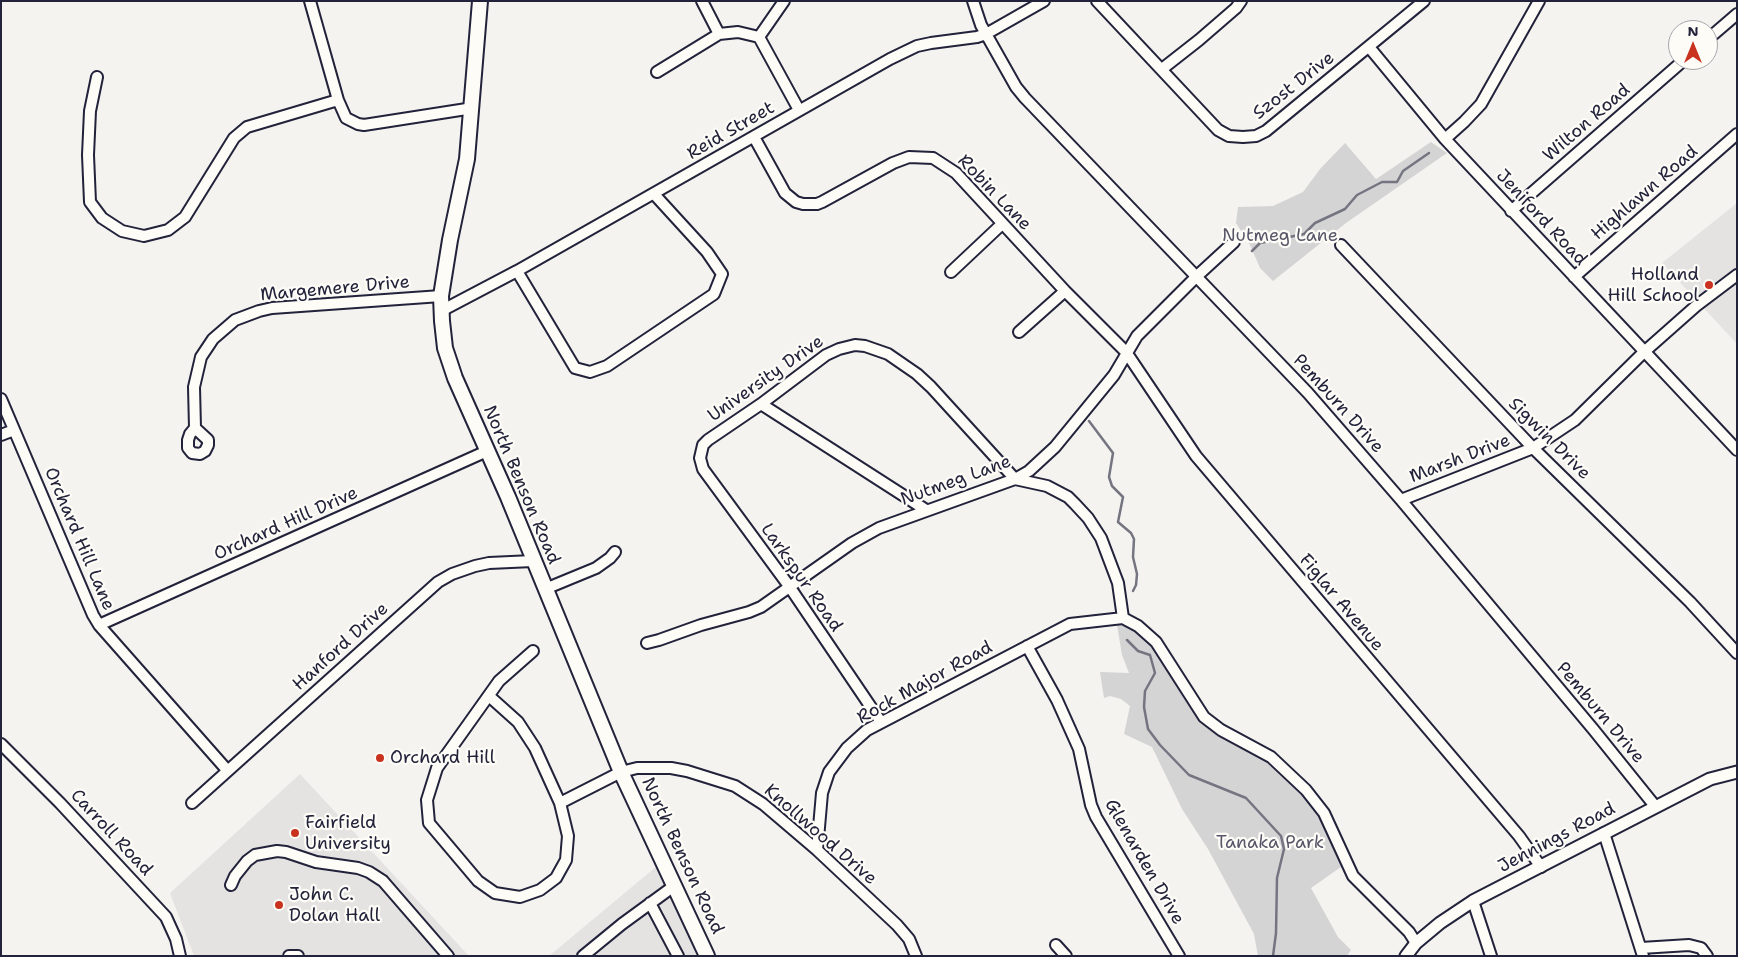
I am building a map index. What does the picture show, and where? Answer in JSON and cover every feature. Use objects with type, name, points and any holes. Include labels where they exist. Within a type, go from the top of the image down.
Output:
[{"type":"main road","name":"North Benson Road","points":[[480,1],[468,158],[450,240],[441,296],[443,337],[459,386],[621,772],[707,956]]},
{"type":"street","points":[[310,1],[338,100],[343,115],[346,118],[364,125],[473,108]]},
{"type":"street","points":[[702,1],[719,34]]},
{"type":"street","points":[[759,37],[784,1]]},
{"type":"street","name":"Pemburn Drive","points":[[973,1],[980,24],[1016,87],[1025,98],[1308,393],[1401,500],[1656,806]]},
{"type":"street","name":"Reid Street","points":[[441,311],[517,271],[799,110],[918,46],[931,42],[977,37],[986,34],[1044,1]]},
{"type":"street","name":"Szost Drive","points":[[1097,1],[1218,130],[1229,136],[1243,137],[1256,136],[1266,131],[1424,1]]},
{"type":"street","points":[[1162,69],[1199,40],[1236,8],[1241,1]]},
{"type":"street","points":[[1445,139],[1482,104],[1539,1]]},
{"type":"street","points":[[1718,30],[1737,14]]},
{"type":"street","points":[[657,72],[719,34],[738,32],[759,37],[799,110]]},
{"type":"street","name":"Jeniford Road","points":[[1369,47],[1445,139],[1737,450]]},
{"type":"street","name":"Wilton Road","points":[[1511,211],[1673,70]]},
{"type":"street","points":[[97,77],[90,111],[88,155],[90,202],[102,218],[122,231],[144,236],[168,230],[185,217],[234,138],[247,127],[338,100]]},
{"type":"street","name":"Highlawn Road","points":[[1574,277],[1737,134]]},
{"type":"street","name":"Robin Lane","points":[[754,137],[785,193],[796,202],[810,205],[822,202],[900,160],[909,157],[928,157],[939,161],[956,174],[1065,291],[1126,352]]},
{"type":"street","points":[[517,271],[574,368],[590,372],[607,366],[714,294],[722,274],[707,252],[654,194]]},
{"type":"street","points":[[951,272],[1002,224]]},
{"type":"street","name":"Nutmeg Lane","points":[[647,643],[701,625],[749,612],[760,607],[859,539],[879,528],[1015,479],[1041,461],[1055,447],[1114,375],[1137,336],[1196,276],[1234,242]]},
{"type":"street","name":"Sigwin Drive","points":[[1341,245],[1533,448],[1690,602],[1737,653]]},
{"type":"street","name":"Marsh Drive","points":[[1401,500],[1533,448],[1574,420],[1644,352],[1704,299],[1737,275]]},
{"type":"street","points":[[1725,285],[1737,283]]},
{"type":"street","points":[[1019,332],[1065,291]]},
{"type":"street","name":"Margemere Drive","points":[[196,428],[194,387],[201,357],[213,339],[235,320],[259,310],[272,308],[441,296]]},
{"type":"street","name":"University Drive","points":[[700,452],[708,440],[833,351],[846,347],[866,346],[888,354],[924,380],[1015,479]]},
{"type":"street","name":"Figlar Avenue","points":[[1126,352],[1196,456],[1519,836],[1541,866]]},
{"type":"street","name":"Orchard Hill Lane","points":[[1,398],[93,615],[99,625],[227,770]]},
{"type":"street","points":[[761,404],[926,510]]},
{"type":"street","points":[[1,435],[14,430]]},
{"type":"street","name":"Orchard Hill Drive","points":[[99,625],[487,452]]},
{"type":"street","name":"Larkspur Road","points":[[700,452],[703,469],[789,586],[880,722]]},
{"type":"street","points":[[1015,479],[1037,483],[1057,490],[1088,518],[1101,538],[1118,583],[1123,618],[1138,626],[1156,642],[1204,717],[1221,730],[1271,757],[1306,790],[1324,813],[1353,876],[1409,932],[1416,943]]},
{"type":"street","points":[[545,589],[596,568],[615,552]]},
{"type":"street","name":"Hanford Drive","points":[[192,803],[438,582],[452,574],[476,566],[533,561]]},
{"type":"street","name":"Rock Major Road","points":[[817,850],[822,793],[829,772],[846,748],[867,730],[1070,624],[1123,618]]},
{"type":"street","name":"Glenarden Drive","points":[[1027,646],[1057,700],[1079,749],[1091,805],[1096,817],[1179,956]]},
{"type":"street","points":[[489,696],[518,722],[535,748],[560,803],[568,836],[566,860],[556,878],[540,890],[520,897],[495,893],[478,881],[429,823],[427,800],[437,768],[499,681],[532,651]]},
{"type":"street","name":"Carroll Road","points":[[1,744],[60,803],[166,917],[176,939],[180,956]]},
{"type":"street","name":"Knollwood Drive","points":[[560,803],[621,772],[637,768],[671,768],[735,786],[763,804],[817,850],[897,925],[909,939],[916,956]]},
{"type":"street","name":"Jennings Road","points":[[1406,956],[1416,943],[1440,923],[1473,901],[1710,779],[1737,772]]},
{"type":"street","points":[[1604,833],[1642,952],[1689,945],[1701,948],[1707,956]]},
{"type":"street","points":[[231,885],[235,876],[247,861],[255,855],[277,851],[316,862],[358,868],[369,872],[383,881],[448,956]]},
{"type":"street","points":[[583,956],[622,924],[674,886]]},
{"type":"street","points":[[1473,901],[1491,956]]},
{"type":"street","points":[[650,904],[678,956]]},
{"type":"street","points":[[1056,945],[1066,956]]},
{"type":"street","points":[[289,956],[298,956]]},
{"type":"shaded area","name":"Holland Hill School","points":[[1737,203],[1737,344],[1662,263]]},
{"type":"shaded area","name":"Fairfield University","points":[[300,774],[469,956],[194,956],[170,893]]},
{"type":"shaded area","points":[[657,866],[697,956],[549,956]]},
{"type":"green space","name":"Nutmeg Lane","points":[[1431,142],[1447,153],[1346,223],[1273,281],[1260,268],[1250,245],[1236,223],[1238,207],[1273,206],[1303,192],[1320,169],[1345,143],[1376,179]]},
{"type":"green space","name":"Tanaka Park","points":[[1116,619],[1125,620],[1152,642],[1197,710],[1202,724],[1272,761],[1303,792],[1323,817],[1341,867],[1311,888],[1338,937],[1351,950],[1347,956],[1258,956],[1254,934],[1208,849],[1182,809],[1152,747],[1124,734],[1130,706],[1121,699],[1110,696],[1104,698],[1100,672],[1129,673],[1122,655]]},
{"type":"waterway","points":[[1252,251],[1260,243],[1304,234],[1315,223],[1345,209],[1357,195],[1382,182],[1397,182],[1403,171],[1429,153]]},
{"type":"waterway","points":[[1089,421],[1113,453],[1109,477],[1112,486],[1123,497],[1118,522],[1131,533],[1134,539],[1133,557],[1137,574],[1136,585],[1133,591]]},
{"type":"waterway","points":[[1127,640],[1138,651],[1150,655],[1155,673],[1145,691],[1144,707],[1148,729],[1160,745],[1189,775],[1246,798],[1281,836],[1284,849],[1277,878],[1276,933],[1273,956]]},
{"type":"place","name":"Holland Hill School","points":[[1709,285]]},
{"type":"place","name":"Orchard Hill","points":[[380,758]]},
{"type":"place","name":"Fairfield University","points":[[295,833]]},
{"type":"place","name":"John C. Dolan Hall","points":[[279,905]]}]
